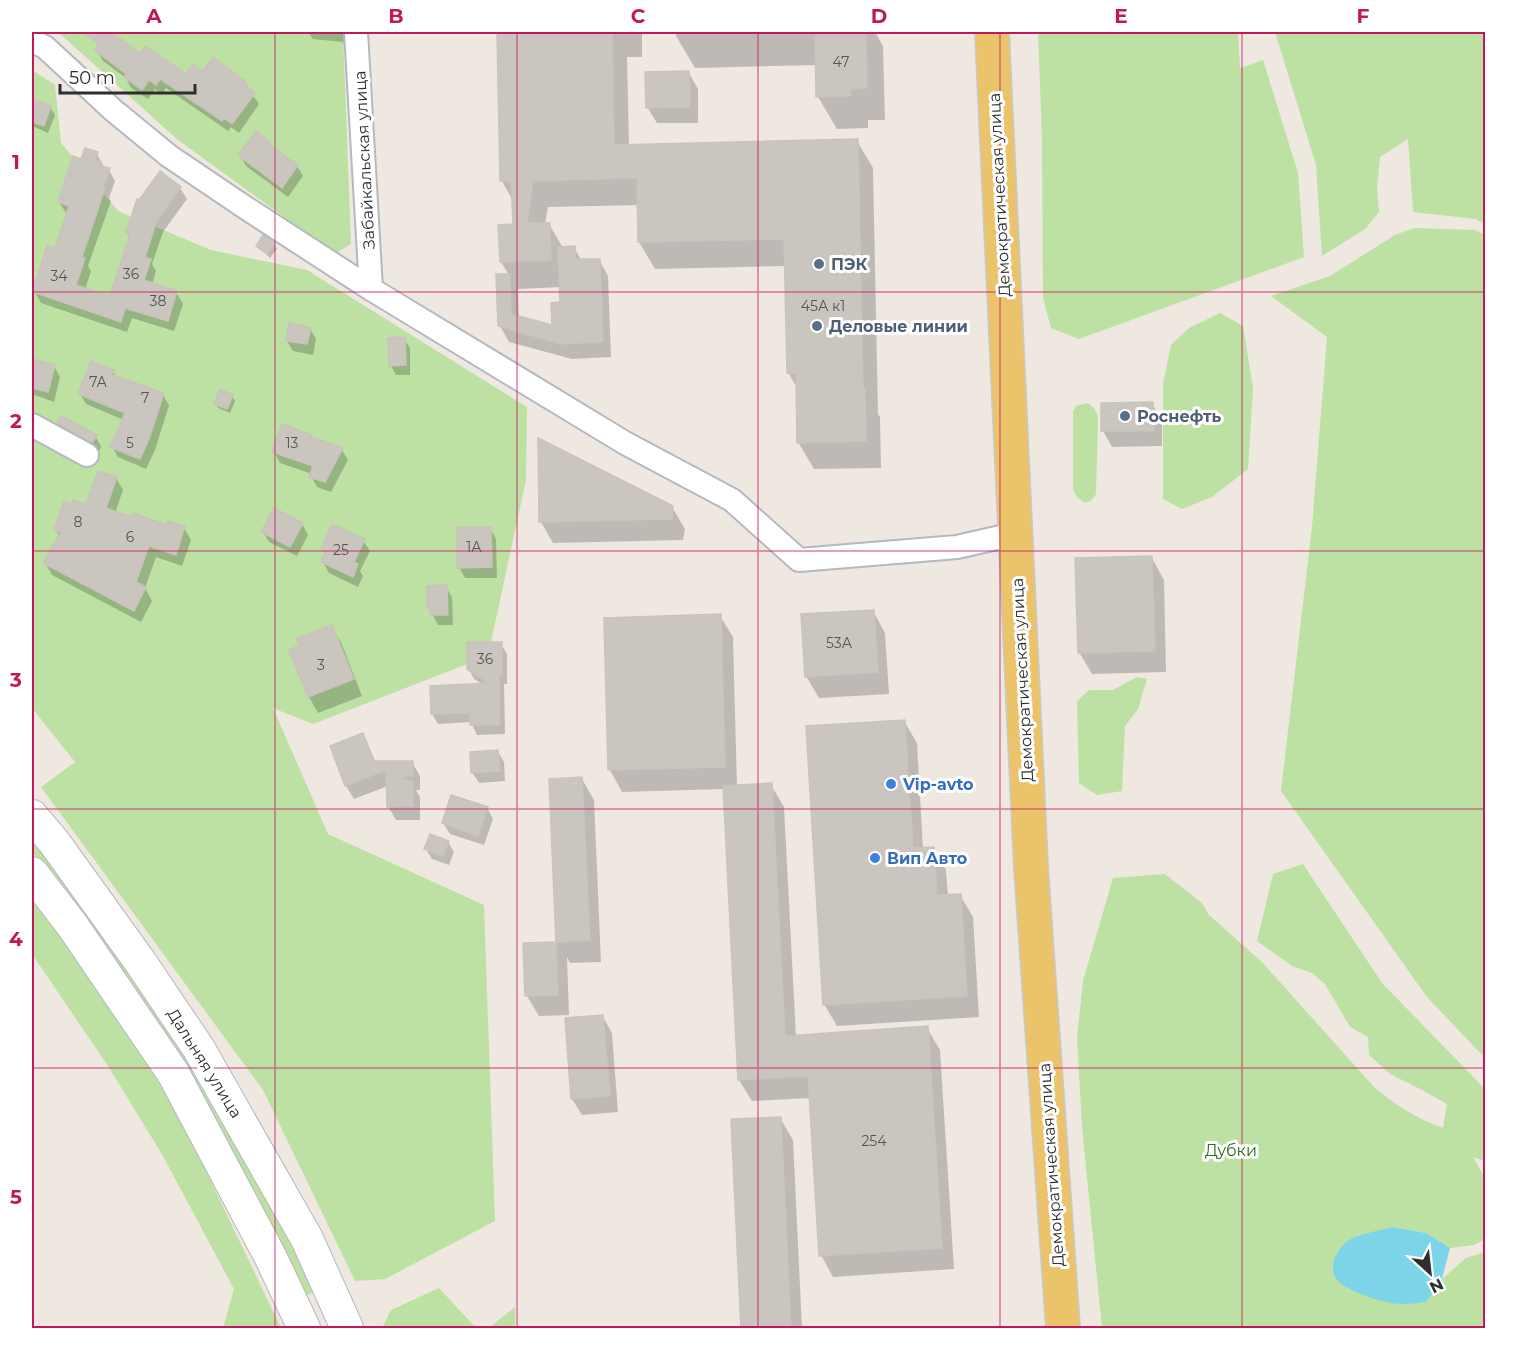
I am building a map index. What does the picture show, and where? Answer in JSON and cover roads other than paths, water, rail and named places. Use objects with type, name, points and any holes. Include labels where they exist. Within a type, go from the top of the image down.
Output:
[{"type":"main road","name":"Демократическая улица","points":[[992,32],[1031,868],[1064,1329]]},
{"type":"main road","name":"Дальняя улица","points":[[32,816],[54,842],[121,935],[199,1049],[307,1239],[347,1329]]},
{"type":"main road","name":"Дальняя улица","points":[[32,873],[72,925],[173,1073],[271,1258],[304,1329]]},
{"type":"street","name":"Забайкальская улица","points":[[356,32],[371,289]]},
{"type":"street","points":[[32,41],[45,47],[113,110],[169,156],[371,289],[625,443],[732,500],[800,560],[957,547],[1014,534]]},
{"type":"street","points":[[32,425],[87,455]]},
{"type":"water","points":[[1392,1227],[1426,1233],[1450,1248],[1442,1279],[1426,1302],[1395,1304],[1378,1300],[1351,1290],[1335,1276],[1334,1260],[1348,1241]]},
{"type":"place","name":"ПЭК","points":[[819,264]]},
{"type":"place","name":"Деловые линии","points":[[817,326]]},
{"type":"place","name":"Роснефть","points":[[1125,416]]},
{"type":"place","name":"Vip-avto","points":[[891,784]]},
{"type":"place","name":"Вип Авто","points":[[875,858]]},
{"type":"park label","name":"Дубки","points":[[1231,1150]]}]
